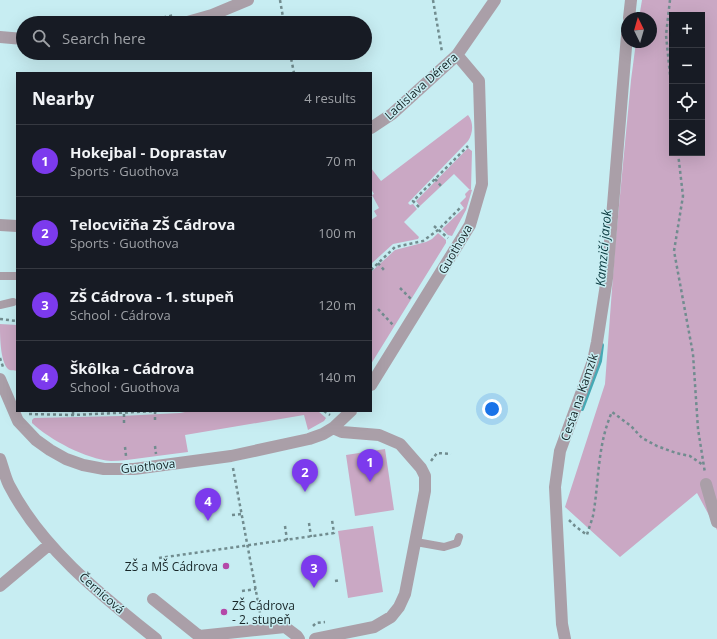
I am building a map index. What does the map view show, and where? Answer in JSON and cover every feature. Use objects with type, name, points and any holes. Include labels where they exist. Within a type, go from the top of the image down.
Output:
[{"type":"street","points":[[208,16],[248,0]]},
{"type":"street","name":"Ladislava Dérera","points":[[372,127],[392,114],[457,55],[495,0]]},
{"type":"street","points":[[630,12],[631,0]]},
{"type":"street","points":[[0,37],[16,38]]},
{"type":"street","name":"Cesta na Kamzík","points":[[565,639],[562,616],[555,487],[560,452],[593,361],[597,342],[607,278],[626,48]]},
{"type":"street","name":"Guothova","points":[[372,383],[470,225],[482,184],[479,81],[457,55]]},
{"type":"street","points":[[0,225],[16,226]]},
{"type":"street","name":"Guothova","points":[[0,379],[18,421],[32,436],[50,450],[77,463],[104,469],[134,469],[231,456],[309,439],[334,428],[350,412]]},
{"type":"street","points":[[315,639],[374,627],[391,617],[399,607],[405,594],[425,491],[425,476],[421,468],[400,444],[379,435],[342,432],[334,428]]},
{"type":"street","name":"Černicová","points":[[0,459],[9,484],[26,512],[50,544],[84,579],[156,639]]},
{"type":"street","points":[[706,484],[717,522]]},
{"type":"street","points":[[0,586],[50,544]]},
{"type":"street","points":[[152,599],[199,636],[285,627],[299,639]]},
{"type":"lane","points":[[0,276],[16,276]]},
{"type":"lane","points":[[0,305],[14,302]]},
{"type":"lane","points":[[415,546],[444,547],[457,543],[459,537]]},
{"type":"path","points":[[280,0],[283,16]]},
{"type":"path","points":[[433,0],[444,66]]},
{"type":"path","points":[[670,0],[666,34],[671,84]]},
{"type":"path","points":[[291,60],[294,72]]},
{"type":"path","points":[[419,207],[413,201],[469,146]]},
{"type":"path","points":[[678,156],[683,196],[674,251],[694,354],[698,429],[706,484]]},
{"type":"path","points":[[435,180],[441,186]]},
{"type":"path","points":[[372,269],[394,248],[423,241],[438,230],[464,202]]},
{"type":"path","points":[[457,205],[460,208]]},
{"type":"path","points":[[434,226],[438,230]]},
{"type":"path","points":[[378,263],[384,270]]},
{"type":"path","points":[[400,288],[413,301]]},
{"type":"path","points":[[378,309],[396,328]]},
{"type":"path","points":[[0,319],[16,321]]},
{"type":"path","points":[[16,415],[43,413],[73,415],[124,414],[133,412]]},
{"type":"path","points":[[155,422],[156,412]]},
{"type":"path","points":[[566,515],[575,526],[587,535],[594,513],[605,427],[612,412],[631,426],[642,438],[657,446],[690,456],[704,466]]},
{"type":"path","points":[[124,414],[124,423]]},
{"type":"path","points":[[429,463],[437,453],[451,454]]},
{"type":"path","points":[[234,476],[263,629]]},
{"type":"path","points":[[232,515],[242,514]]},
{"type":"path","points":[[159,558],[334,533],[332,520]]},
{"type":"path","points":[[309,523],[311,537]]},
{"type":"path","points":[[285,526],[287,540]]},
{"type":"path","points":[[334,581],[340,580]]},
{"type":"path","points":[[242,591],[256,589]]},
{"type":"shaded area","points":[[642,0],[717,0],[717,530],[697,493],[620,557],[565,507],[605,384],[615,248],[635,48],[657,48],[657,12],[640,12]]},
{"type":"shaded area","points":[[468,115],[472,128],[468,141],[408,203],[410,205],[413,204],[417,209],[404,222],[419,237],[418,239],[393,244],[372,263],[372,219],[377,216],[374,211],[379,208],[372,195],[374,194],[372,191],[372,169],[381,181]]},
{"type":"shaded area","points":[[468,148],[472,151],[471,189],[469,189],[454,174],[420,206],[416,201]]},
{"type":"shaded area","points":[[470,189],[472,190],[466,210],[452,236],[448,235],[442,229],[464,208],[460,203],[466,197],[465,194]]},
{"type":"shaded area","points":[[438,233],[446,240],[446,243],[372,362],[372,271],[395,250],[432,239]]},
{"type":"shaded area","points":[[0,324],[16,325],[16,371],[8,369],[5,365],[0,335]]},
{"type":"shaded area","points":[[319,412],[326,418],[324,421],[308,430],[304,415],[185,435],[188,452],[111,461],[91,457],[69,448],[48,436],[32,423],[34,418],[180,413]]},
{"type":"shaded area","points":[[385,449],[394,510],[355,516],[346,455]]},
{"type":"shaded area","points":[[373,526],[383,592],[348,598],[338,531]]},
{"type":"waterway","name":"Kamzičí jarok","points":[[582,409],[600,361],[602,345]]},
{"type":"place","name":"Hokejbal - Doprastav","points":[[370,482]]},
{"type":"place","name":"Telocvičňa ZŠ Cádrova","points":[[305,492]]},
{"type":"place","name":"Škôlka - Cádrova","points":[[208,521]]},
{"type":"place","name":"ZŠ a MŠ Cádrova","points":[[226,566]]},
{"type":"place","name":"ZŠ Cádrova - 1. stupeň","points":[[314,588]]},
{"type":"place","name":"ZŠ Cádrova - 2. stupeň","points":[[224,612]]}]
